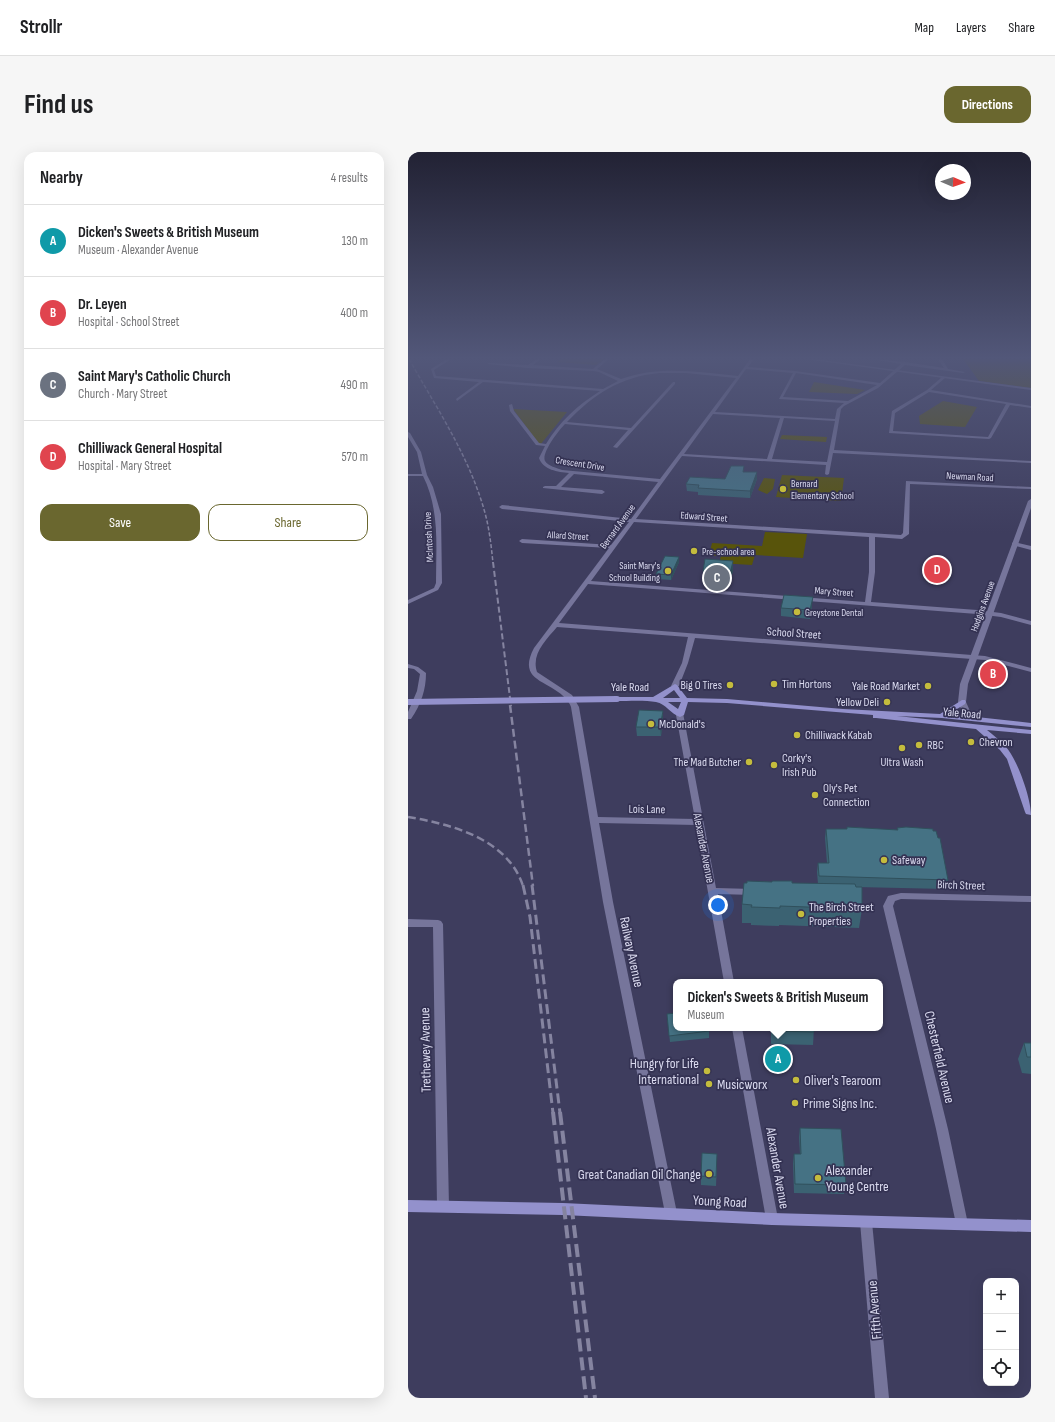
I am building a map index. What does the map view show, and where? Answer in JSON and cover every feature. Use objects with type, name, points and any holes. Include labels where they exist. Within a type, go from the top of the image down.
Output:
[{"type":"main road","points":[[675,686],[685,700],[680,715],[670,706],[656,699],[675,686]]},
{"type":"main road","name":"Yale Road","points":[[408,702],[617,699],[685,700],[770,704],[843,711],[942,716],[1031,725]]},
{"type":"main road","points":[[942,716],[962,702]]},
{"type":"main road","name":"Yale Road","points":[[843,711],[888,718],[1031,732]]},
{"type":"main road","points":[[969,718],[1003,748],[1011,759],[1030,814]]},
{"type":"main road","points":[[1003,748],[1005,734],[1011,730]]},
{"type":"main road","points":[[1021,785],[1031,791]]},
{"type":"main road","name":"Young Road","points":[[408,1206],[671,1213],[772,1219],[1031,1226]]},
{"type":"street","points":[[517,417],[538,444],[547,445]]},
{"type":"street","name":"Crescent Drive","points":[[571,417],[563,424],[547,445],[542,457],[545,464],[551,468],[572,473],[662,481]]},
{"type":"street","points":[[615,447],[643,417]]},
{"type":"street","name":"Bernard Avenue","points":[[569,697],[534,673],[531,664],[532,656],[709,417]]},
{"type":"street","points":[[769,460],[782,417]]},
{"type":"street","points":[[785,417],[837,420],[827,474]]},
{"type":"street","points":[[892,417],[891,432],[989,438],[1001,417]]},
{"type":"street","points":[[563,424],[632,429]]},
{"type":"street","name":"McIntosh Drive","points":[[408,434],[419,452],[425,474],[431,487],[438,514],[439,586],[436,589],[408,602]]},
{"type":"street","points":[[831,451],[1031,462]]},
{"type":"street","points":[[682,455],[829,464]]},
{"type":"street","points":[[558,487],[572,473]]},
{"type":"street","points":[[408,475],[425,474]]},
{"type":"street","name":"Newman Road","points":[[904,536],[906,534],[908,482],[1031,488]]},
{"type":"street","points":[[545,487],[602,492]]},
{"type":"street","name":"Hodgins Avenue","points":[[962,702],[964,684],[973,657],[1031,501]]},
{"type":"street","name":"Edward Street","points":[[502,507],[633,520],[904,536]]},
{"type":"street","points":[[868,603],[872,572],[872,535]]},
{"type":"street","name":"Allard Street","points":[[522,541],[614,547]]},
{"type":"street","points":[[1014,544],[1031,548]]},
{"type":"street","name":"Mary Street","points":[[587,582],[990,613],[1031,623]]},
{"type":"street","name":"School Street","points":[[555,625],[985,658],[1031,670]]},
{"type":"street","points":[[675,686],[685,663],[692,636]]},
{"type":"street","points":[[408,666],[416,668],[423,673],[423,679],[417,701],[408,717]]},
{"type":"street","name":"Railway Avenue","points":[[569,697],[575,707],[608,902],[671,1213]]},
{"type":"street","points":[[962,702],[969,718]]},
{"type":"street","name":"Alexander Avenue","points":[[680,715],[728,979]]},
{"type":"street","name":"Lois Lane","points":[[594,820],[699,822]]},
{"type":"street","points":[[712,891],[765,892]]},
{"type":"street","name":"Birch Street","points":[[891,898],[901,896],[1031,899]]},
{"type":"street","name":"Chesterfield Avenue","points":[[891,898],[888,906],[942,1129],[962,1224]]},
{"type":"street","name":"Trethewey Avenue","points":[[408,923],[438,924],[443,1206]]},
{"type":"street","name":"Alexander Avenue","points":[[738,1031],[772,1219]]},
{"type":"street","name":"Fifth Avenue","points":[[866,1222],[882,1398]]},
{"type":"shaded area","points":[[519,417],[563,417],[540,445]]},
{"type":"shaded area","points":[[919,417],[971,417],[965,427],[920,424]]},
{"type":"shaded area","points":[[782,435],[827,437],[826,442],[780,439]]},
{"type":"shaded area","points":[[782,475],[844,478],[841,501],[776,497]]},
{"type":"shaded area","points":[[764,478],[775,479],[773,489],[767,494],[758,490]]},
{"type":"shaded area","points":[[765,532],[807,534],[803,558],[755,555],[752,565],[719,563],[721,556],[709,555],[712,543],[762,546]]},
{"type":"building","points":[[731,466],[744,466],[743,472],[757,472],[750,491],[698,488],[699,485],[686,484],[690,477],[725,479]]},
{"type":"building","points":[[665,556],[679,557],[671,575],[656,574]]},
{"type":"building","points":[[705,559],[733,561],[730,574],[703,571]]},
{"type":"building","points":[[784,595],[813,597],[810,610],[781,608]]},
{"type":"building","points":[[639,710],[663,711],[660,727],[636,727]]},
{"type":"building","name":"Safeway","points":[[847,827],[898,830],[897,828],[906,827],[933,829],[933,831],[936,831],[938,838],[940,838],[948,880],[819,876],[818,863],[829,863],[826,829],[847,829]]},
{"type":"building","points":[[747,881],[792,881],[792,883],[855,884],[856,887],[862,887],[862,909],[780,906],[780,908],[751,907],[752,905],[742,904],[744,883],[747,883]]},
{"type":"building","points":[[673,1013],[673,1031],[709,1031],[669,1036],[667,1014]]},
{"type":"building","points":[[772,1031],[814,1031],[814,1032]]},
{"type":"building","points":[[1024,1043],[1031,1043],[1031,1057],[1027,1057]]},
{"type":"building","name":"Alexander Young Centre","points":[[800,1128],[841,1129],[846,1185],[795,1184],[794,1154],[801,1154]]},
{"type":"building","points":[[702,1153],[717,1154],[716,1177],[701,1176]]},
{"type":"railway","points":[[442,417],[460,449],[483,506],[491,542],[493,563]]},
{"type":"railway","points":[[493,562],[511,706]]},
{"type":"railway","points":[[510,705],[533,886]]},
{"type":"railway","points":[[408,817],[442,824],[476,836],[505,856],[516,870],[523,886]]},
{"type":"railway","points":[[523,885],[530,917],[553,1113]]},
{"type":"railway","points":[[532,885],[560,1113]]},
{"type":"railway","points":[[553,1112],[586,1398]]},
{"type":"railway","points":[[560,1112],[595,1398]]},
{"type":"place","name":"Bernard Elementary School","points":[[783,489]]},
{"type":"place","name":"Pre-school area","points":[[694,551]]},
{"type":"place","name":"Chilliwack General Hospital","points":[[937,570]]},
{"type":"place","name":"Saint Mary's School Building","points":[[668,571]]},
{"type":"place","name":"Saint Mary's Catholic Church","points":[[717,578]]},
{"type":"place","name":"Greystone Dental","points":[[797,612]]},
{"type":"place","name":"Dr. Leyen","points":[[993,674]]},
{"type":"place","name":"Tim Hortons","points":[[774,684]]},
{"type":"place","name":"Big O Tires","points":[[730,685]]},
{"type":"place","name":"Yale Road Market","points":[[928,686]]},
{"type":"place","name":"Yellow Deli","points":[[887,702]]},
{"type":"place","name":"McDonald's","points":[[651,724]]},
{"type":"place","name":"Chilliwack Kabab","points":[[797,735]]},
{"type":"place","name":"Chevron","points":[[971,742]]},
{"type":"place","name":"RBC","points":[[919,745]]},
{"type":"place","name":"Ultra Wash","points":[[902,748]]},
{"type":"place","name":"The Mad Butcher","points":[[749,762]]},
{"type":"place","name":"Corky's Irish Pub","points":[[774,765]]},
{"type":"place","name":"Oly's Pet Connection","points":[[815,795]]},
{"type":"place","name":"Safeway","points":[[884,860]]},
{"type":"place","name":"The Birch Street Properties","points":[[801,914]]},
{"type":"place","name":"Dicken's Sweets & British Museum","points":[[778,1059]]},
{"type":"place","name":"Hungry for Life International","points":[[707,1071]]},
{"type":"place","name":"Oliver's Tearoom","points":[[796,1080]]},
{"type":"place","name":"Musicworx","points":[[709,1084]]},
{"type":"place","name":"Prime Signs Inc.","points":[[795,1103]]},
{"type":"place","name":"Great Canadian Oil Change","points":[[709,1174]]},
{"type":"place","name":"Alexander Young Centre","points":[[818,1178]]}]
